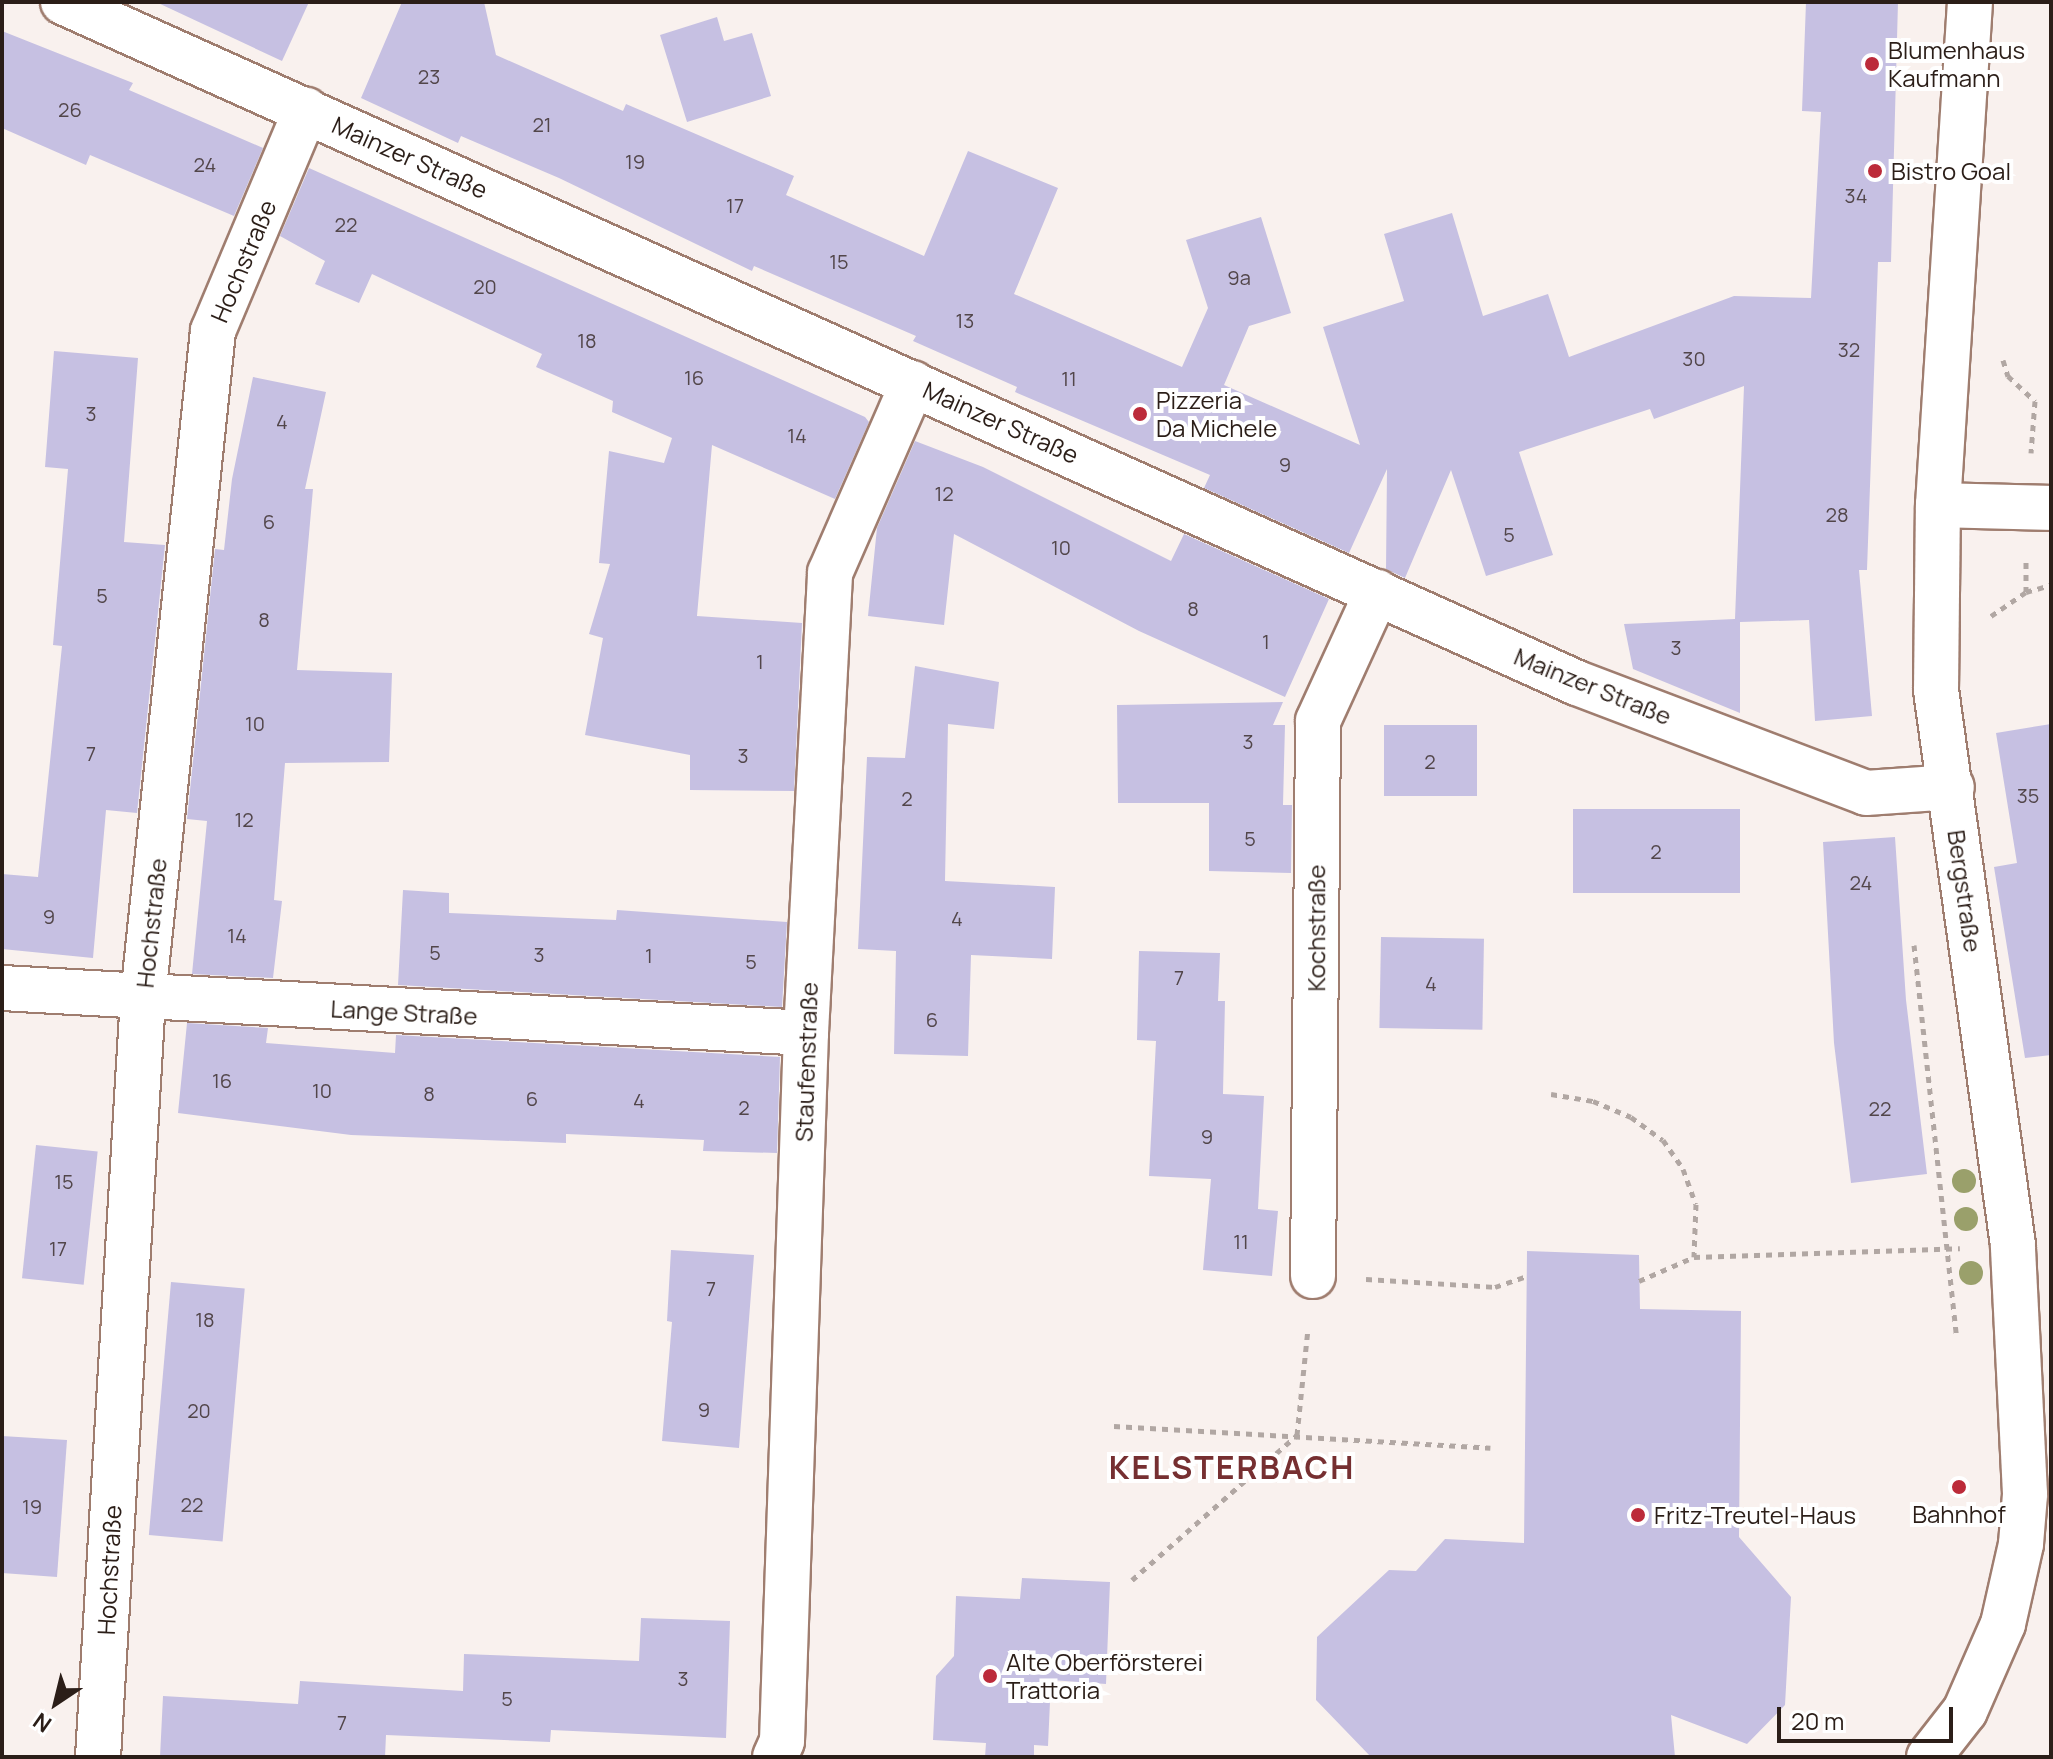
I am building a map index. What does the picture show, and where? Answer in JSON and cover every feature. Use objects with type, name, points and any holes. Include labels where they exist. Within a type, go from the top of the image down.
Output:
[{"type":"street","name":"Mainzer Straße","points":[[63,2],[1577,683],[1866,793],[1952,787]]},
{"type":"street","name":"Bergstraße","points":[[1929,1757],[1965,1711],[2003,1624],[2021,1544],[2025,1494],[2013,1245],[1952,787],[1936,690],[1938,505],[1970,2]]},
{"type":"street","name":"Hochstraße","points":[[98,1757],[143,997],[213,331],[306,110]]},
{"type":"street","name":"Staufenstraße","points":[[775,1757],[782,1741],[806,1033],[830,573],[913,383]]},
{"type":"street","points":[[1938,505],[2039,508]]},
{"type":"street","name":"Kochstraße","points":[[1313,1276],[1318,721],[1377,592]]},
{"type":"street","name":"Lange Straße","points":[[2,988],[806,1033]]},
{"type":"path","points":[[1999,349],[2008,376],[2035,401],[2039,508],[2026,592]]},
{"type":"path","points":[[1551,1094],[1593,1101],[1631,1117],[1663,1140],[1683,1169],[1696,1204],[1694,1257]]},
{"type":"path","points":[[1639,1281],[1694,1257],[1905,1250]]},
{"type":"path","points":[[1132,1580],[1297,1435],[1313,1276],[1495,1287],[1527,1276]]},
{"type":"path","points":[[1114,1426],[1490,1448]]},
{"type":"building","points":[[156,2],[309,2],[282,61]]},
{"type":"building","points":[[402,2],[484,2],[496,55],[623,111],[626,104],[794,176],[786,195],[924,256],[968,151],[1058,188],[1014,294],[1182,367],[1208,308],[1186,240],[1261,217],[1291,313],[1249,326],[1224,385],[1360,445],[1323,327],[1404,301],[1384,234],[1452,213],[1483,316],[1548,294],[1569,357],[1734,296],[1811,298],[1821,112],[1802,111],[1806,2],[1898,2],[1891,262],[1878,262],[1867,570],[1859,570],[1872,716],[1815,721],[1809,620],[1740,622],[1740,713],[1633,669],[1624,624],[1735,619],[1744,386],[1654,419],[1650,409],[1519,452],[1553,555],[1486,576],[1451,470],[1405,578],[1386,569],[1387,469],[1349,553],[1204,488],[1210,475],[1015,392],[1017,387],[913,341],[916,336],[754,266],[752,271],[559,178],[461,136],[458,143],[361,98]]},
{"type":"building","points":[[717,17],[724,41],[752,33],[771,96],[687,122],[660,35]]},
{"type":"building","points":[[2,31],[133,83],[129,90],[263,148],[234,216],[90,155],[86,165],[2,128]]},
{"type":"building","points":[[309,168],[865,417],[869,422],[835,499],[712,445],[697,616],[802,623],[794,791],[690,790],[690,755],[585,735],[603,638],[589,634],[610,564],[599,563],[609,451],[664,463],[672,438],[612,412],[613,401],[536,367],[542,354],[372,274],[359,303],[315,284],[325,261],[280,236]]},
{"type":"building","points":[[54,351],[138,358],[124,542],[165,545],[137,813],[106,810],[93,958],[2,949],[2,874],[38,877],[62,646],[53,645],[68,469],[45,467]]},
{"type":"building","points":[[253,377],[326,392],[305,489],[313,489],[297,670],[392,673],[389,762],[285,763],[274,900],[282,901],[273,978],[192,974],[207,821],[187,819],[215,549],[224,550],[232,479]]},
{"type":"building","points":[[915,441],[983,467],[1171,561],[1184,534],[1329,599],[1285,697],[1139,631],[954,534],[944,625],[868,616],[877,528]]},
{"type":"building","points":[[915,666],[999,682],[994,729],[948,724],[945,881],[1055,887],[1052,959],[971,955],[968,1056],[894,1054],[896,951],[858,949],[867,757],[905,758]]},
{"type":"building","points":[[1283,702],[1273,725],[1285,725],[1283,805],[1292,805],[1291,873],[1209,871],[1209,803],[1118,803],[1117,705]]},
{"type":"building","points":[[2051,724],[2051,1055],[2025,1058],[1994,867],[2017,863],[1996,733]]},
{"type":"building","points":[[1384,725],[1477,725],[1477,796],[1384,796]]},
{"type":"building","points":[[1573,809],[1740,809],[1740,893],[1573,893]]},
{"type":"building","points":[[1895,837],[1906,1000],[1927,1174],[1851,1183],[1834,1043],[1823,842]]},
{"type":"building","points":[[403,890],[449,893],[449,913],[616,920],[617,910],[787,922],[782,1007],[398,985]]},
{"type":"building","points":[[1381,937],[1484,939],[1482,1030],[1379,1028]]},
{"type":"building","points":[[1139,951],[1220,953],[1218,1001],[1225,1001],[1223,1094],[1264,1096],[1258,1209],[1278,1211],[1272,1276],[1203,1270],[1211,1179],[1149,1176],[1156,1041],[1137,1040]]},
{"type":"building","points":[[187,1023],[268,1028],[266,1043],[395,1053],[396,1035],[780,1057],[777,1153],[703,1151],[704,1140],[566,1134],[566,1143],[351,1135],[178,1113]]},
{"type":"building","points":[[36,1145],[98,1151],[84,1285],[22,1278]]},
{"type":"building","points":[[671,1250],[754,1255],[739,1448],[662,1441],[672,1322],[667,1321]]},
{"type":"building","name":"Fritz-Treutel-Haus","points":[[1527,1251],[1639,1255],[1640,1309],[1741,1311],[1739,1537],[1791,1597],[1785,1705],[1747,1744],[1671,1715],[1675,1757],[1371,1757],[1316,1700],[1317,1637],[1389,1570],[1416,1571],[1445,1539],[1524,1543]]},
{"type":"building","points":[[171,1282],[245,1288],[223,1541],[149,1535]]},
{"type":"building","points":[[2,1436],[67,1440],[57,1577],[2,1573]]},
{"type":"building","points":[[1022,1578],[1110,1582],[1106,1684],[1051,1680],[1048,1746],[1034,1745],[1034,1757],[985,1757],[986,1743],[933,1740],[936,1676],[954,1656],[956,1596],[1020,1599]]},
{"type":"building","points":[[641,1618],[730,1621],[726,1738],[551,1730],[550,1742],[386,1735],[385,1757],[160,1757],[163,1696],[298,1704],[300,1681],[463,1691],[464,1654],[639,1661]]},
{"type":"place","name":"Blumenhaus Kaufmann","points":[[1872,64]]},
{"type":"place","name":"Bistro Goal","points":[[1875,171]]},
{"type":"place","name":"Pizzeria Da Michele","points":[[1140,414]]},
{"type":"place","name":"Bahnhof","points":[[1959,1487]]},
{"type":"place","name":"Fritz-Treutel-Haus","points":[[1638,1515]]},
{"type":"place","name":"Alte Oberförsterei Trattoria","points":[[990,1676]]},
{"type":"district","name":"KELSTERBACH","points":[[1232,1467]]}]
